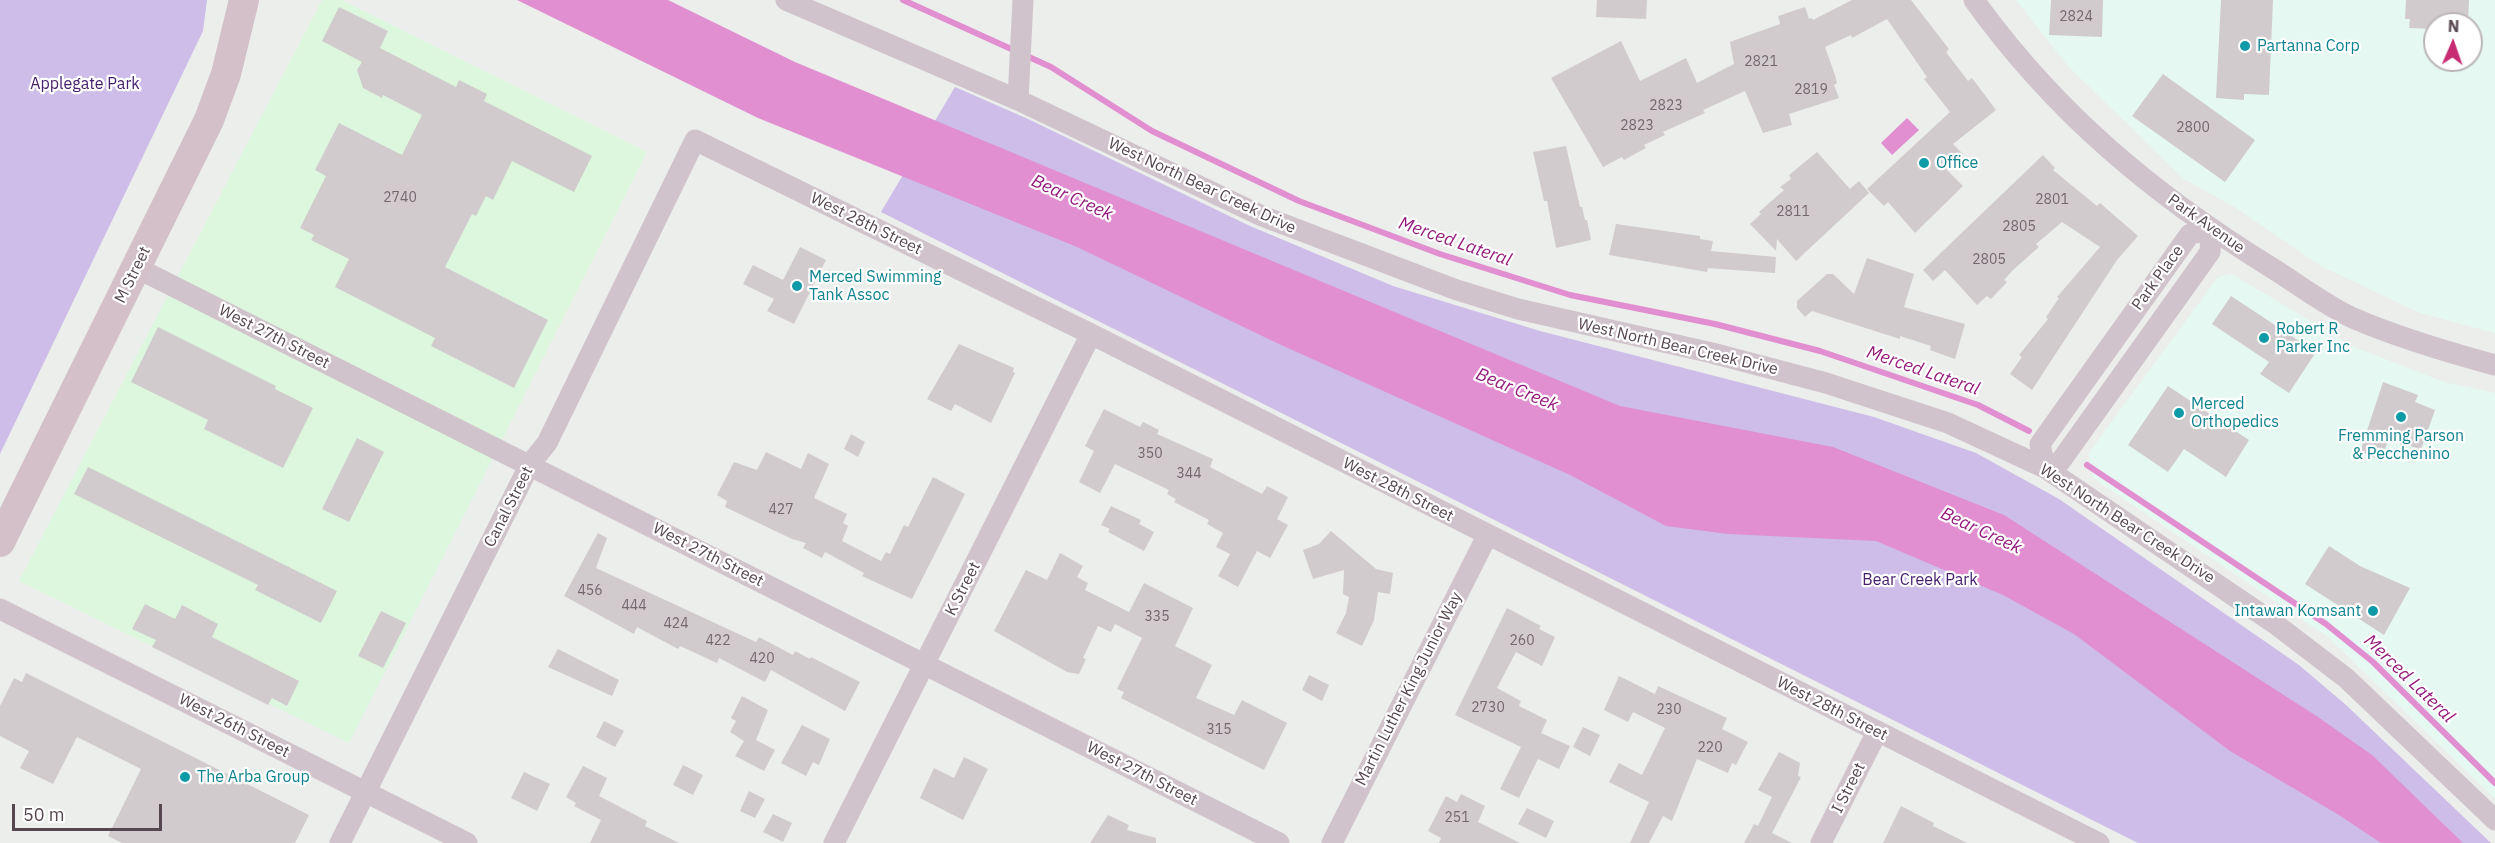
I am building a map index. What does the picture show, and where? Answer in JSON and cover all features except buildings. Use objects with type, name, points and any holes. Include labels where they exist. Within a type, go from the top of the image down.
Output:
[{"type":"street","name":"M Street","points":[[0,542],[209,120],[226,74],[244,0]]},
{"type":"street","name":"West North Bear Creek Drive","points":[[786,0],[1018,92],[1262,216],[1454,289],[1518,309],[1712,353],[1826,383],[1948,423],[2045,468],[2274,623],[2346,678],[2495,820]]},
{"type":"street","name":"Park Avenue","points":[[1974,0],[2006,44],[2074,120],[2132,171],[2211,230],[2351,317],[2418,344],[2495,365]]},
{"type":"street","points":[[1018,92],[1022,3]]},
{"type":"street","name":"West 28th Street","points":[[695,140],[1091,334],[1487,536],[2099,843]]},
{"type":"street","name":"Canal Street","points":[[340,843],[530,464],[547,443],[695,140]]},
{"type":"street","name":"Park Place","points":[[2211,230],[2210,252],[2060,462],[2045,468],[2040,444],[2062,412],[2190,234],[2211,230]]},
{"type":"street","name":"West 27th Street","points":[[137,268],[1279,843]]},
{"type":"street","name":"K Street","points":[[834,843],[926,665],[1091,334]]},
{"type":"street","points":[[2095,367],[2118,380]]},
{"type":"street","points":[[2062,412],[2084,427]]},
{"type":"street","name":"Martin Luther King Junior Way","points":[[1332,843],[1487,536]]},
{"type":"street","name":"West 26th Street","points":[[0,609],[467,843]]},
{"type":"street","name":"I Street","points":[[1821,843],[1877,732]]},
{"type":"shaded area","points":[[322,0],[342,0],[647,152],[349,743],[19,581]]},
{"type":"shaded area","points":[[2016,0],[2495,0],[2495,333],[2420,313],[2321,266],[2236,208],[2184,179],[2068,66]]},
{"type":"shaded area","points":[[2232,274],[2354,347],[2444,382],[2495,393],[2495,799],[2328,637],[2093,478],[2088,454],[2218,277]]},
{"type":"green space","name":"Applegate Park","points":[[0,0],[207,0],[203,31],[0,454]]},
{"type":"green space","name":"Bear Creek Park","points":[[955,87],[1028,119],[1250,226],[1393,286],[1540,331],[1874,417],[1976,453],[2059,499],[2299,665],[2346,705],[2491,843],[2138,843],[881,212]]},
{"type":"water","name":"Bear Creek","points":[[517,0],[668,0],[795,62],[1620,406],[1833,447],[2004,515],[2318,717],[2372,755],[2463,843],[2381,843],[2339,815],[2230,751],[2074,634],[2003,595],[1876,541],[1728,534],[1666,526],[1570,475],[1279,344],[1077,247],[758,118]]},
{"type":"water","points":[[1907,118],[1919,130],[1892,155],[1881,143]]},
{"type":"waterway","name":"Merced Lateral","points":[[903,0],[1051,67],[1152,131],[1299,201],[1440,254],[1570,295],[1715,324],[1820,351],[1978,405],[2029,431]]},
{"type":"waterway","name":"Merced Lateral","points":[[2087,465],[2326,624],[2373,662],[2495,783]]},
{"type":"place","name":"Partanna Corp","points":[[2245,46]]},
{"type":"place","name":"Office","points":[[1924,163]]},
{"type":"place","name":"Merced Swimming Tank Assoc","points":[[797,286]]},
{"type":"place","name":"Robert R Parker Inc","points":[[2264,338]]},
{"type":"place","name":"Merced Orthopedics","points":[[2179,413]]},
{"type":"place","name":"Fremming Parson & Pecchenino","points":[[2401,417]]},
{"type":"place","name":"Intawan Komsant","points":[[2373,611]]},
{"type":"place","name":"The Arba Group","points":[[185,777]]}]
